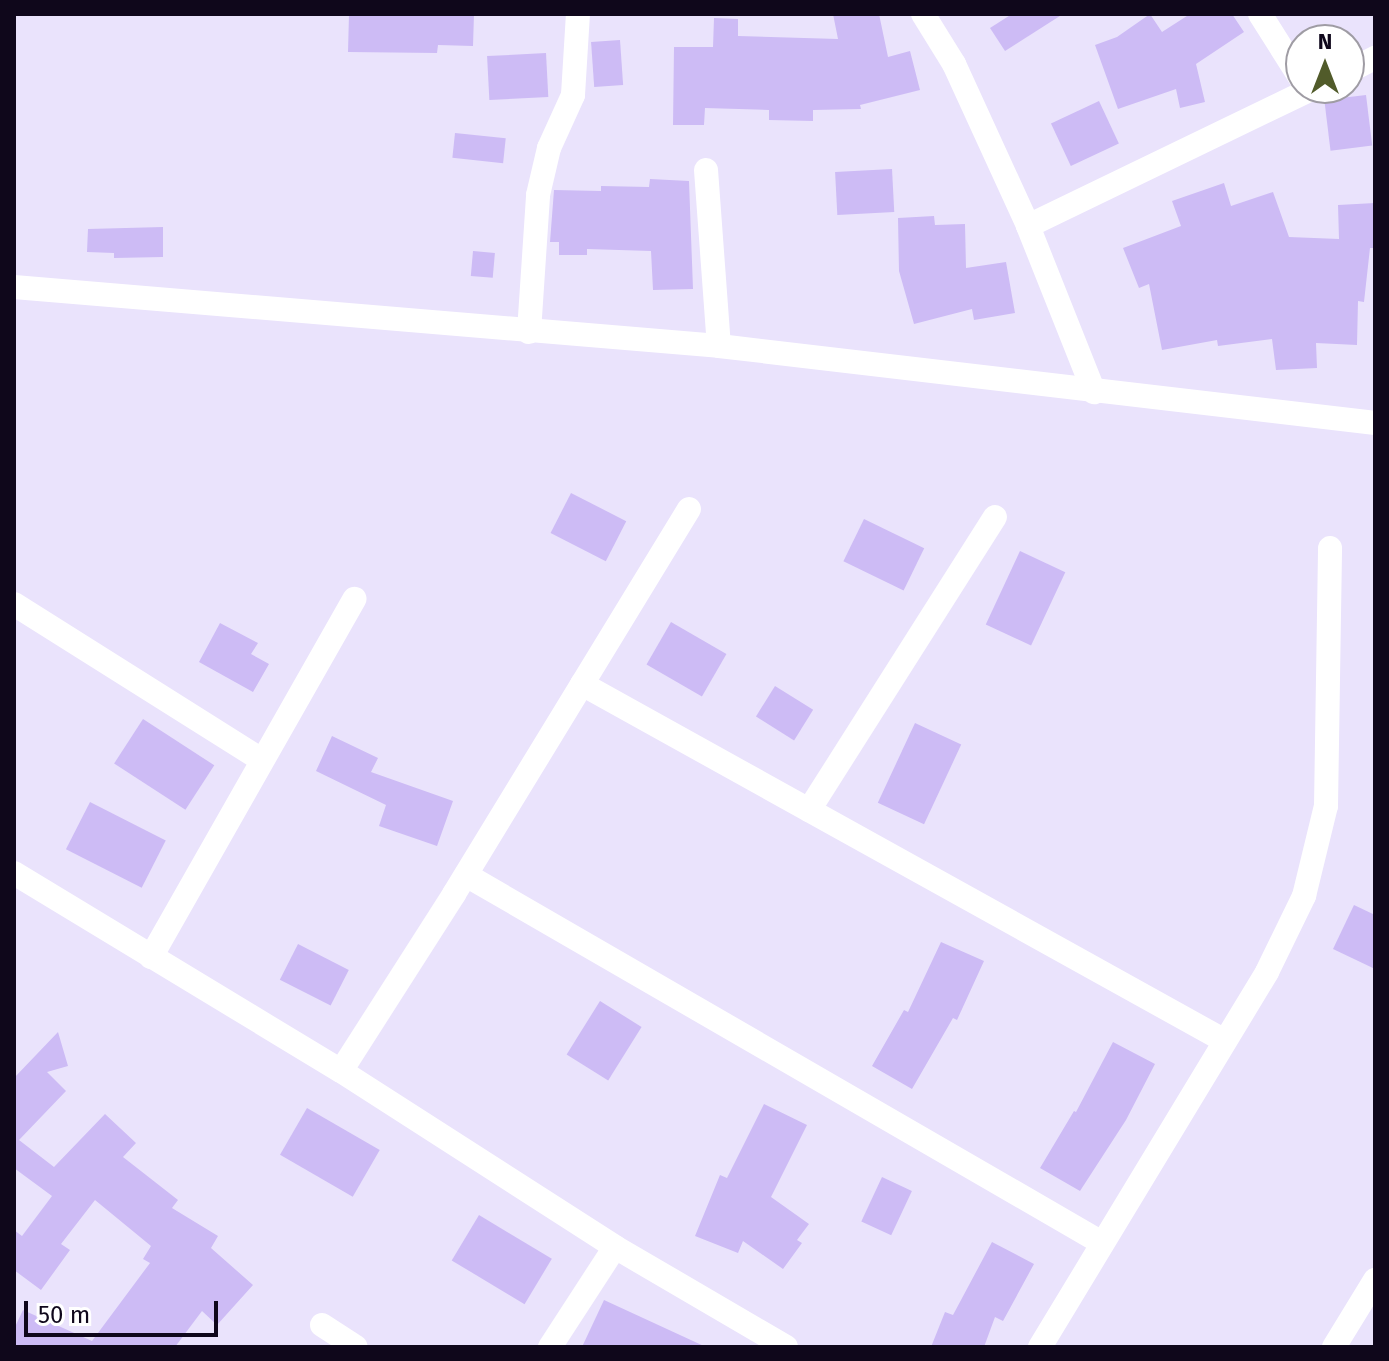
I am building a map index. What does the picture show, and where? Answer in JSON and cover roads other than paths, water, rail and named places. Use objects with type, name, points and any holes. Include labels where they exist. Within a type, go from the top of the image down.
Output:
[{"type":"street","points":[[923,14],[954,64],[1028,226],[1094,392]]},
{"type":"street","points":[[1260,14],[1285,52]]},
{"type":"street","points":[[529,332],[538,195],[549,148],[573,95],[583,15]]},
{"type":"street","points":[[1028,226],[1285,98]]},
{"type":"street","points":[[706,170],[719,346]]},
{"type":"street","points":[[14,287],[719,346],[1094,392],[1374,416]]},
{"type":"street","points":[[341,1071],[466,875],[689,509]]},
{"type":"street","points":[[809,810],[995,517]]},
{"type":"street","points":[[1040,1347],[1267,972],[1304,896],[1326,806],[1330,548]]},
{"type":"street","points":[[151,957],[354,599]]},
{"type":"street","points":[[14,604],[262,760]]},
{"type":"street","points":[[582,684],[1225,1041]]},
{"type":"street","points":[[14,873],[341,1071],[615,1247],[786,1347]]},
{"type":"street","points":[[466,875],[1102,1243]]},
{"type":"street","points":[[550,1347],[615,1247]]},
{"type":"street","points":[[1334,1347],[1375,1280]]},
{"type":"street","points":[[322,1325],[356,1347]]}]
